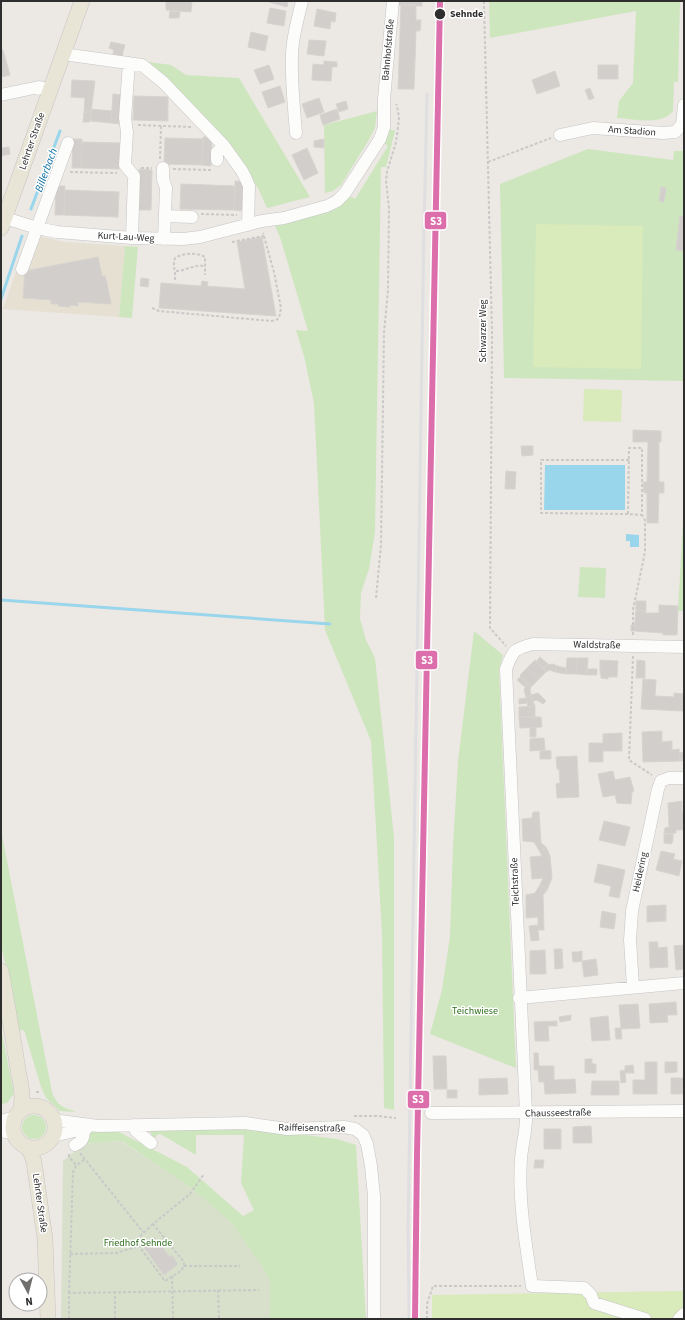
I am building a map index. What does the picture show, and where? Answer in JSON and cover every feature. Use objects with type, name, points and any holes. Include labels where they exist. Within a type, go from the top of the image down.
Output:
[{"type":"main road","name":"Lehrter Straße","points":[[3,223],[82,1]]},
{"type":"main road","points":[[1,971],[11,1021],[23,1101],[14,1124],[14,1131],[21,1141],[36,1147],[50,1140],[55,1124],[50,1113],[40,1107],[33,1106],[26,1108],[18,1114]]},
{"type":"main road","points":[[11,1021],[26,1065],[32,1092],[40,1107]]},
{"type":"main road","name":"Lehrter Straße","points":[[45,1239],[47,1198],[43,1152],[50,1140]]},
{"type":"main road","name":"Lehrter Straße","points":[[21,1141],[31,1153],[34,1162],[45,1239]]},
{"type":"main road","points":[[45,1239],[48,1319]]},
{"type":"street","points":[[296,133],[292,95],[292,56],[293,42],[302,1]]},
{"type":"street","name":"Bahnhofstraße","points":[[373,149],[380,139],[384,127],[384,98],[393,1]]},
{"type":"street","points":[[63,54],[142,65],[163,82],[224,146],[246,179],[248,186],[248,220]]},
{"type":"street","points":[[129,63],[125,118],[125,165],[134,176],[132,238]]},
{"type":"street","points":[[1,95],[39,87],[50,90]]},
{"type":"street","name":"Am Stadion","points":[[560,135],[593,128],[663,133],[675,132],[682,125],[684,105]]},
{"type":"street","points":[[22,269],[68,143]]},
{"type":"street","points":[[215,165],[217,152],[224,146]]},
{"type":"street","name":"Kurt-Lau-Weg","points":[[3,223],[57,232],[132,238],[183,240],[200,237],[248,220],[262,221],[284,218],[327,206],[338,201],[345,193],[373,149]]},
{"type":"street","points":[[162,168],[166,188],[164,240]]},
{"type":"street","points":[[165,216],[192,217]]},
{"type":"street","name":"Waldstraße","points":[[512,653],[520,647],[533,644],[684,647]]},
{"type":"street","name":"Teichstraße","points":[[512,653],[506,669],[519,998],[526,1113],[521,1159],[521,1195],[532,1286]]},
{"type":"street","points":[[661,781],[669,778],[684,778]]},
{"type":"street","name":"Heidering","points":[[634,987],[630,940],[632,911],[658,788],[661,781]]},
{"type":"street","points":[[519,998],[684,983]]},
{"type":"street","name":"Chausseestraße","points":[[431,1113],[684,1111]]},
{"type":"street","points":[[1,1121],[18,1114]]},
{"type":"street","name":"Raiffeisenstraße","points":[[53,1118],[60,1121],[98,1126],[245,1123],[287,1129],[344,1127],[355,1129],[363,1135],[367,1144],[371,1166],[373,1189],[374,1319]]},
{"type":"street","points":[[134,1125],[136,1131],[151,1142]]},
{"type":"street","name":"Raiffeisenstraße","points":[[50,1140],[98,1126]]},
{"type":"street","points":[[75,1145],[82,1141],[84,1137],[84,1129]]},
{"type":"street","points":[[1,1131],[10,1133],[21,1141]]},
{"type":"street","points":[[532,1286],[584,1288],[591,1295],[594,1303],[645,1319]]},
{"type":"street","points":[[679,1319],[684,1314]]},
{"type":"path","name":"Schwarzer Weg","points":[[484,1],[492,332],[490,628],[512,653]]},
{"type":"path","points":[[376,598],[381,545],[384,334],[388,290],[389,208],[386,181],[387,172],[396,142],[399,117],[396,104],[384,98]]},
{"type":"path","points":[[126,125],[206,127]]},
{"type":"path","points":[[161,126],[162,168]]},
{"type":"path","points":[[488,162],[560,135]]},
{"type":"path","points":[[58,171],[121,173],[136,168],[215,165]]},
{"type":"path","points":[[192,217],[194,214],[248,220]]},
{"type":"path","points":[[152,308],[159,311],[270,322],[279,318],[281,308],[274,272],[264,236],[262,221]]},
{"type":"path","points":[[230,242],[264,236]]},
{"type":"path","points":[[175,280],[176,271],[173,266],[174,260],[181,255],[194,254],[205,257],[205,275]]},
{"type":"path","points":[[176,271],[183,271],[196,265],[204,266]]},
{"type":"path","points":[[628,514],[629,448],[642,448],[642,514],[645,520],[645,552],[633,610],[634,646],[629,760],[661,781]]},
{"type":"path","points":[[629,460],[542,460],[541,513],[642,514]]},
{"type":"path","points":[[75,1145],[84,1159],[144,1232]]},
{"type":"path","points":[[69,1319],[73,1172],[76,1166],[84,1159]]},
{"type":"path","points":[[204,1174],[190,1194],[153,1224],[135,1241],[165,1280],[181,1270],[184,1266],[240,1266]]},
{"type":"path","points":[[153,1224],[184,1262],[184,1266]]},
{"type":"path","points":[[70,1254],[116,1254],[140,1246]]},
{"type":"path","points":[[172,1276],[173,1319]]},
{"type":"path","points":[[427,1319],[427,1304],[433,1286],[532,1286]]},
{"type":"path","points":[[218,1290],[219,1319]]},
{"type":"path","points":[[69,1293],[259,1290]]},
{"type":"path","points":[[115,1319],[116,1293]]},
{"type":"shaded area","points":[[29,234],[65,242],[125,246],[119,317],[3,309]]},
{"type":"green space","points":[[489,1],[680,1],[678,82],[674,82],[673,111],[662,119],[655,120],[617,118],[619,101],[633,83],[636,11],[490,38]]},
{"type":"green space","points":[[142,61],[171,65],[186,75],[239,78],[310,197],[267,208],[258,188],[246,169]]},
{"type":"green space","points":[[377,111],[375,128],[341,185],[333,191],[325,193],[324,125]]},
{"type":"green space","points":[[387,128],[395,131],[386,167],[381,167],[375,532],[369,569],[361,593],[360,619],[366,640],[375,658],[394,837],[394,1110],[384,1108],[382,934],[371,741],[325,630],[314,403],[304,356],[296,330],[308,331],[280,237],[275,226],[334,210],[350,196],[355,199],[388,146],[382,141]]},
{"type":"green space","points":[[588,149],[673,160],[674,151],[684,151],[684,381],[504,378],[500,184]]},
{"type":"green space","points":[[536,224],[643,226],[641,369],[533,367]]},
{"type":"green space","points":[[125,246],[138,247],[132,318],[119,317]]},
{"type":"green space","points":[[584,389],[622,390],[621,422],[583,421]]},
{"type":"green space","points":[[684,502],[684,611],[678,611]]},
{"type":"green space","points":[[580,567],[606,568],[605,598],[578,597]]},
{"type":"green space","name":"Teichwiese","points":[[474,631],[503,655],[499,670],[516,1068],[430,1034],[442,990],[450,936],[458,761]]},
{"type":"green space","points":[[1,830],[52,1092],[58,1103],[67,1109],[76,1112],[60,1111],[46,1098],[41,1087],[24,1030],[19,1031],[1,944]]},
{"type":"green space","points":[[1,1028],[14,1094],[7,1103],[1,1104]]},
{"type":"green space","points":[[34,1115],[43,1118],[46,1127],[43,1136],[34,1139],[25,1136],[22,1127],[25,1118]]},
{"type":"green space","points":[[242,1127],[337,1139],[356,1145],[366,1319],[270,1319],[270,1280],[195,1191],[122,1141],[83,1144],[89,1134],[93,1131],[105,1130],[121,1133],[187,1167],[243,1216],[254,1210],[241,1183],[244,1135],[196,1135],[196,1155],[162,1135],[158,1134],[154,1139],[149,1130]]},
{"type":"green space","name":"Friedhof Sehnde","points":[[121,1141],[192,1188],[231,1222],[270,1280],[270,1319],[61,1319],[63,1161],[83,1144]]},
{"type":"green space","points":[[684,1291],[684,1319],[432,1319],[432,1295]]},
{"type":"water","points":[[545,465],[625,465],[625,510],[544,510]]},
{"type":"water","points":[[626,534],[639,535],[639,547],[630,547],[630,541],[626,541]]},
{"type":"building","points":[[166,1],[192,1],[191,12],[166,10]]},
{"type":"building","points":[[269,1],[288,1],[287,7]]},
{"type":"building","points":[[399,1],[422,1],[422,6],[398,5]]},
{"type":"building","points":[[401,5],[416,5],[416,20],[421,20],[420,31],[416,31],[414,89],[398,89]]},
{"type":"building","points":[[270,8],[286,11],[284,26],[267,23]]},
{"type":"building","points":[[317,9],[336,13],[335,22],[331,21],[330,29],[314,26]]},
{"type":"building","points":[[170,11],[180,12],[179,18],[169,18]]},
{"type":"building","points":[[251,32],[268,36],[265,51],[248,47]]},
{"type":"building","points":[[309,40],[326,41],[324,56],[307,54]]},
{"type":"building","points":[[111,42],[125,45],[122,56],[113,54],[114,50],[109,48]]},
{"type":"building","points":[[1,50],[3,50],[10,75],[1,77]]},
{"type":"building","points":[[324,61],[337,62],[337,67],[332,67],[331,81],[312,80],[313,64],[324,65]]},
{"type":"building","points":[[269,65],[274,79],[260,84],[254,70]]},
{"type":"building","points":[[598,65],[618,65],[618,79],[598,79]]},
{"type":"building","points":[[555,71],[560,86],[537,94],[532,80]]},
{"type":"building","points":[[72,80],[95,81],[91,112],[84,112],[85,98],[71,97]]},
{"type":"building","points":[[280,86],[285,102],[268,108],[262,92]]},
{"type":"building","points":[[590,88],[594,98],[589,100],[585,90]]},
{"type":"building","points":[[113,94],[122,95],[120,124],[111,123]]},
{"type":"building","points":[[134,96],[168,97],[168,121],[133,120]]},
{"type":"building","points":[[319,98],[324,112],[307,118],[302,104]]},
{"type":"building","points":[[346,101],[348,109],[339,112],[336,104]]},
{"type":"building","points":[[91,109],[112,111],[111,123],[91,121]]},
{"type":"building","points":[[337,109],[340,119],[323,125],[320,115]]},
{"type":"building","points":[[84,112],[91,112],[90,122],[83,122]]},
{"type":"building","points":[[203,137],[212,137],[211,166],[202,165]]},
{"type":"building","points":[[165,138],[203,139],[202,165],[164,164]]},
{"type":"building","points":[[73,139],[82,139],[81,168],[72,168]]},
{"type":"building","points":[[324,139],[324,148],[314,147],[314,141]]},
{"type":"building","points":[[82,142],[120,143],[119,169],[81,168]]},
{"type":"building","points":[[9,147],[10,154],[1,156],[1,148]]},
{"type":"building","points":[[307,148],[318,173],[304,180],[292,155]]},
{"type":"building","points":[[139,169],[152,170],[151,210],[138,210]]},
{"type":"building","points":[[235,181],[244,182],[243,211],[234,210]]},
{"type":"building","points":[[181,184],[235,186],[234,210],[180,209]]},
{"type":"building","points":[[56,186],[65,186],[64,215],[55,215]]},
{"type":"building","points":[[661,187],[666,188],[664,202],[659,201]]},
{"type":"building","points":[[65,190],[119,192],[118,217],[64,215]]},
{"type":"building","points":[[680,216],[684,216],[684,251],[676,250]]},
{"type":"building","points":[[262,237],[276,316],[159,308],[161,283],[201,286],[202,281],[208,282],[207,286],[245,289],[237,242]]},
{"type":"building","points":[[98,257],[102,276],[105,276],[107,283],[111,304],[78,302],[78,306],[70,305],[70,307],[51,304],[51,300],[23,298],[25,271]]},
{"type":"building","points":[[141,278],[149,279],[148,287],[140,286]]},
{"type":"building","points":[[633,430],[661,431],[661,442],[659,442],[659,482],[664,482],[664,493],[659,493],[658,523],[647,523],[647,493],[644,493],[643,482],[647,482],[648,442],[633,442]]},
{"type":"building","points":[[521,446],[533,446],[533,455],[522,456]]},
{"type":"building","points":[[506,471],[516,472],[515,489],[505,489]]},
{"type":"building","points":[[636,601],[646,601],[646,611],[636,610]]},
{"type":"building","points":[[659,605],[678,606],[677,635],[663,635],[663,633],[634,631],[636,610],[646,611],[645,613],[659,613]]},
{"type":"building","points":[[631,625],[635,625],[634,631],[631,631]]},
{"type":"building","points":[[540,657],[548,664],[543,668],[536,662]]},
{"type":"building","points":[[567,658],[577,658],[576,674],[566,674]]},
{"type":"building","points":[[577,658],[588,658],[587,675],[576,674]]},
{"type":"building","points":[[535,660],[546,672],[539,679],[527,668]]},
{"type":"building","points":[[600,660],[618,661],[617,677],[608,677],[608,679],[601,678]]},
{"type":"building","points":[[637,660],[645,661],[645,678],[636,678]]},
{"type":"building","points":[[553,664],[557,666],[555,672],[550,670],[546,672],[543,668],[547,665]]},
{"type":"building","points":[[557,666],[566,668],[566,674],[555,672]]},
{"type":"building","points":[[527,668],[539,679],[531,687],[520,675]]},
{"type":"building","points":[[587,669],[597,669],[597,675],[587,675]]},
{"type":"building","points":[[521,676],[527,683],[525,687],[517,680]]},
{"type":"building","points":[[643,679],[656,680],[655,696],[674,697],[674,693],[684,694],[684,711],[641,709]]},
{"type":"building","points":[[527,683],[531,687],[531,695],[526,697],[524,690]]},
{"type":"building","points":[[538,693],[546,701],[543,704],[537,700],[533,701],[531,695]]},
{"type":"building","points":[[531,695],[535,706],[528,707],[526,697]]},
{"type":"building","points":[[526,698],[527,703],[519,704],[519,699]]},
{"type":"building","points":[[535,706],[535,717],[519,717],[519,707]]},
{"type":"building","points":[[519,717],[541,717],[542,727],[520,728]]},
{"type":"building","points":[[536,727],[536,737],[530,737],[530,728]]},
{"type":"building","points":[[662,731],[662,742],[672,741],[672,750],[679,749],[680,761],[643,762],[642,732]]},
{"type":"building","points":[[622,733],[622,751],[603,751],[603,762],[589,762],[589,743],[603,743],[603,734]]},
{"type":"building","points":[[544,738],[545,750],[530,751],[530,739]]},
{"type":"building","points":[[540,750],[551,751],[551,759],[540,759]]},
{"type":"building","points":[[679,752],[684,753],[684,761],[680,761]]},
{"type":"building","points":[[577,756],[579,797],[557,798],[556,784],[560,783],[556,757]]},
{"type":"building","points":[[613,771],[615,780],[630,777],[634,791],[632,792],[631,804],[617,803],[615,795],[603,797],[598,774]]},
{"type":"building","points":[[682,801],[682,812],[684,812],[684,830],[676,830],[676,833],[664,834],[665,828],[669,827],[668,803]]},
{"type":"building","points":[[533,812],[539,812],[541,843],[546,847],[540,852],[534,842],[523,841],[522,819],[532,818]]},
{"type":"building","points":[[604,821],[630,827],[625,846],[599,840]]},
{"type":"building","points":[[664,834],[673,834],[673,841],[671,844],[664,843]]},
{"type":"building","points":[[546,847],[550,856],[552,878],[547,890],[540,885],[543,878],[532,879],[530,857],[542,856],[540,852]]},
{"type":"building","points":[[661,851],[675,854],[673,859],[682,861],[679,876],[656,870]]},
{"type":"building","points":[[598,864],[625,870],[619,898],[609,896],[611,886],[594,882]]},
{"type":"building","points":[[540,885],[547,890],[543,895],[544,930],[538,930],[539,940],[531,941],[529,926],[538,925],[538,917],[526,918],[526,895],[535,893]]},
{"type":"building","points":[[666,905],[666,921],[647,922],[647,906]]},
{"type":"building","points":[[602,911],[616,914],[614,929],[600,927]]},
{"type":"building","points":[[649,942],[658,942],[658,948],[667,947],[668,967],[650,968]]},
{"type":"building","points":[[684,945],[684,969],[676,970],[674,946]]},
{"type":"building","points":[[554,949],[562,949],[563,968],[555,969]]},
{"type":"building","points":[[545,950],[546,974],[530,974],[530,951]]},
{"type":"building","points":[[582,951],[582,961],[578,962],[577,952]]},
{"type":"building","points":[[572,952],[577,952],[578,962],[573,962]]},
{"type":"building","points":[[596,959],[598,975],[584,977],[582,961]]},
{"type":"building","points":[[676,1002],[677,1015],[667,1015],[668,1022],[650,1023],[649,1004]]},
{"type":"building","points":[[638,1004],[640,1028],[621,1029],[622,1039],[616,1039],[615,1028],[621,1028],[619,1005]]},
{"type":"building","points":[[571,1015],[571,1020],[560,1022],[559,1017]]},
{"type":"building","points":[[608,1016],[610,1040],[592,1041],[590,1018]]},
{"type":"building","points":[[557,1021],[557,1026],[548,1026],[549,1041],[535,1041],[534,1022]]},
{"type":"building","points":[[534,1053],[538,1053],[539,1066],[554,1066],[554,1080],[575,1079],[576,1093],[545,1094],[544,1082],[539,1082],[538,1070],[534,1070]]},
{"type":"building","points":[[433,1056],[446,1056],[447,1089],[434,1089]]},
{"type":"building","points":[[585,1059],[592,1059],[592,1064],[596,1064],[596,1073],[585,1073]]},
{"type":"building","points":[[645,1062],[657,1062],[657,1094],[633,1094],[633,1080],[645,1080]]},
{"type":"building","points":[[665,1062],[677,1062],[677,1072],[665,1073]]},
{"type":"building","points":[[633,1065],[634,1073],[625,1073],[626,1082],[621,1083],[620,1071],[625,1070],[625,1066]]},
{"type":"building","points":[[507,1078],[508,1094],[479,1095],[479,1079]]},
{"type":"building","points":[[671,1078],[684,1078],[684,1094],[671,1094]]},
{"type":"building","points":[[592,1081],[619,1081],[619,1095],[591,1095]]},
{"type":"building","points":[[447,1090],[457,1090],[457,1098],[447,1098]]},
{"type":"building","points":[[591,1126],[592,1143],[573,1143],[573,1127]]},
{"type":"building","points":[[544,1129],[561,1129],[561,1149],[544,1149]]},
{"type":"building","points":[[535,1160],[544,1160],[543,1168],[534,1168]]},
{"type":"building","points":[[154,1237],[170,1257],[172,1255],[178,1264],[164,1275],[143,1246]]},
{"type":"waterway","name":"Billerbach","points":[[31,209],[60,131]]},
{"type":"waterway","name":"Billerbach","points":[[1,299],[22,236]]},
{"type":"waterway","points":[[1,600],[330,624]]},
{"type":"railway","points":[[409,1319],[408,1228],[427,94]]},
{"type":"transit line","name":"S3","points":[[415,1319],[440,1]]},
{"type":"place","name":"Sehnde","points":[[440,14]]}]
